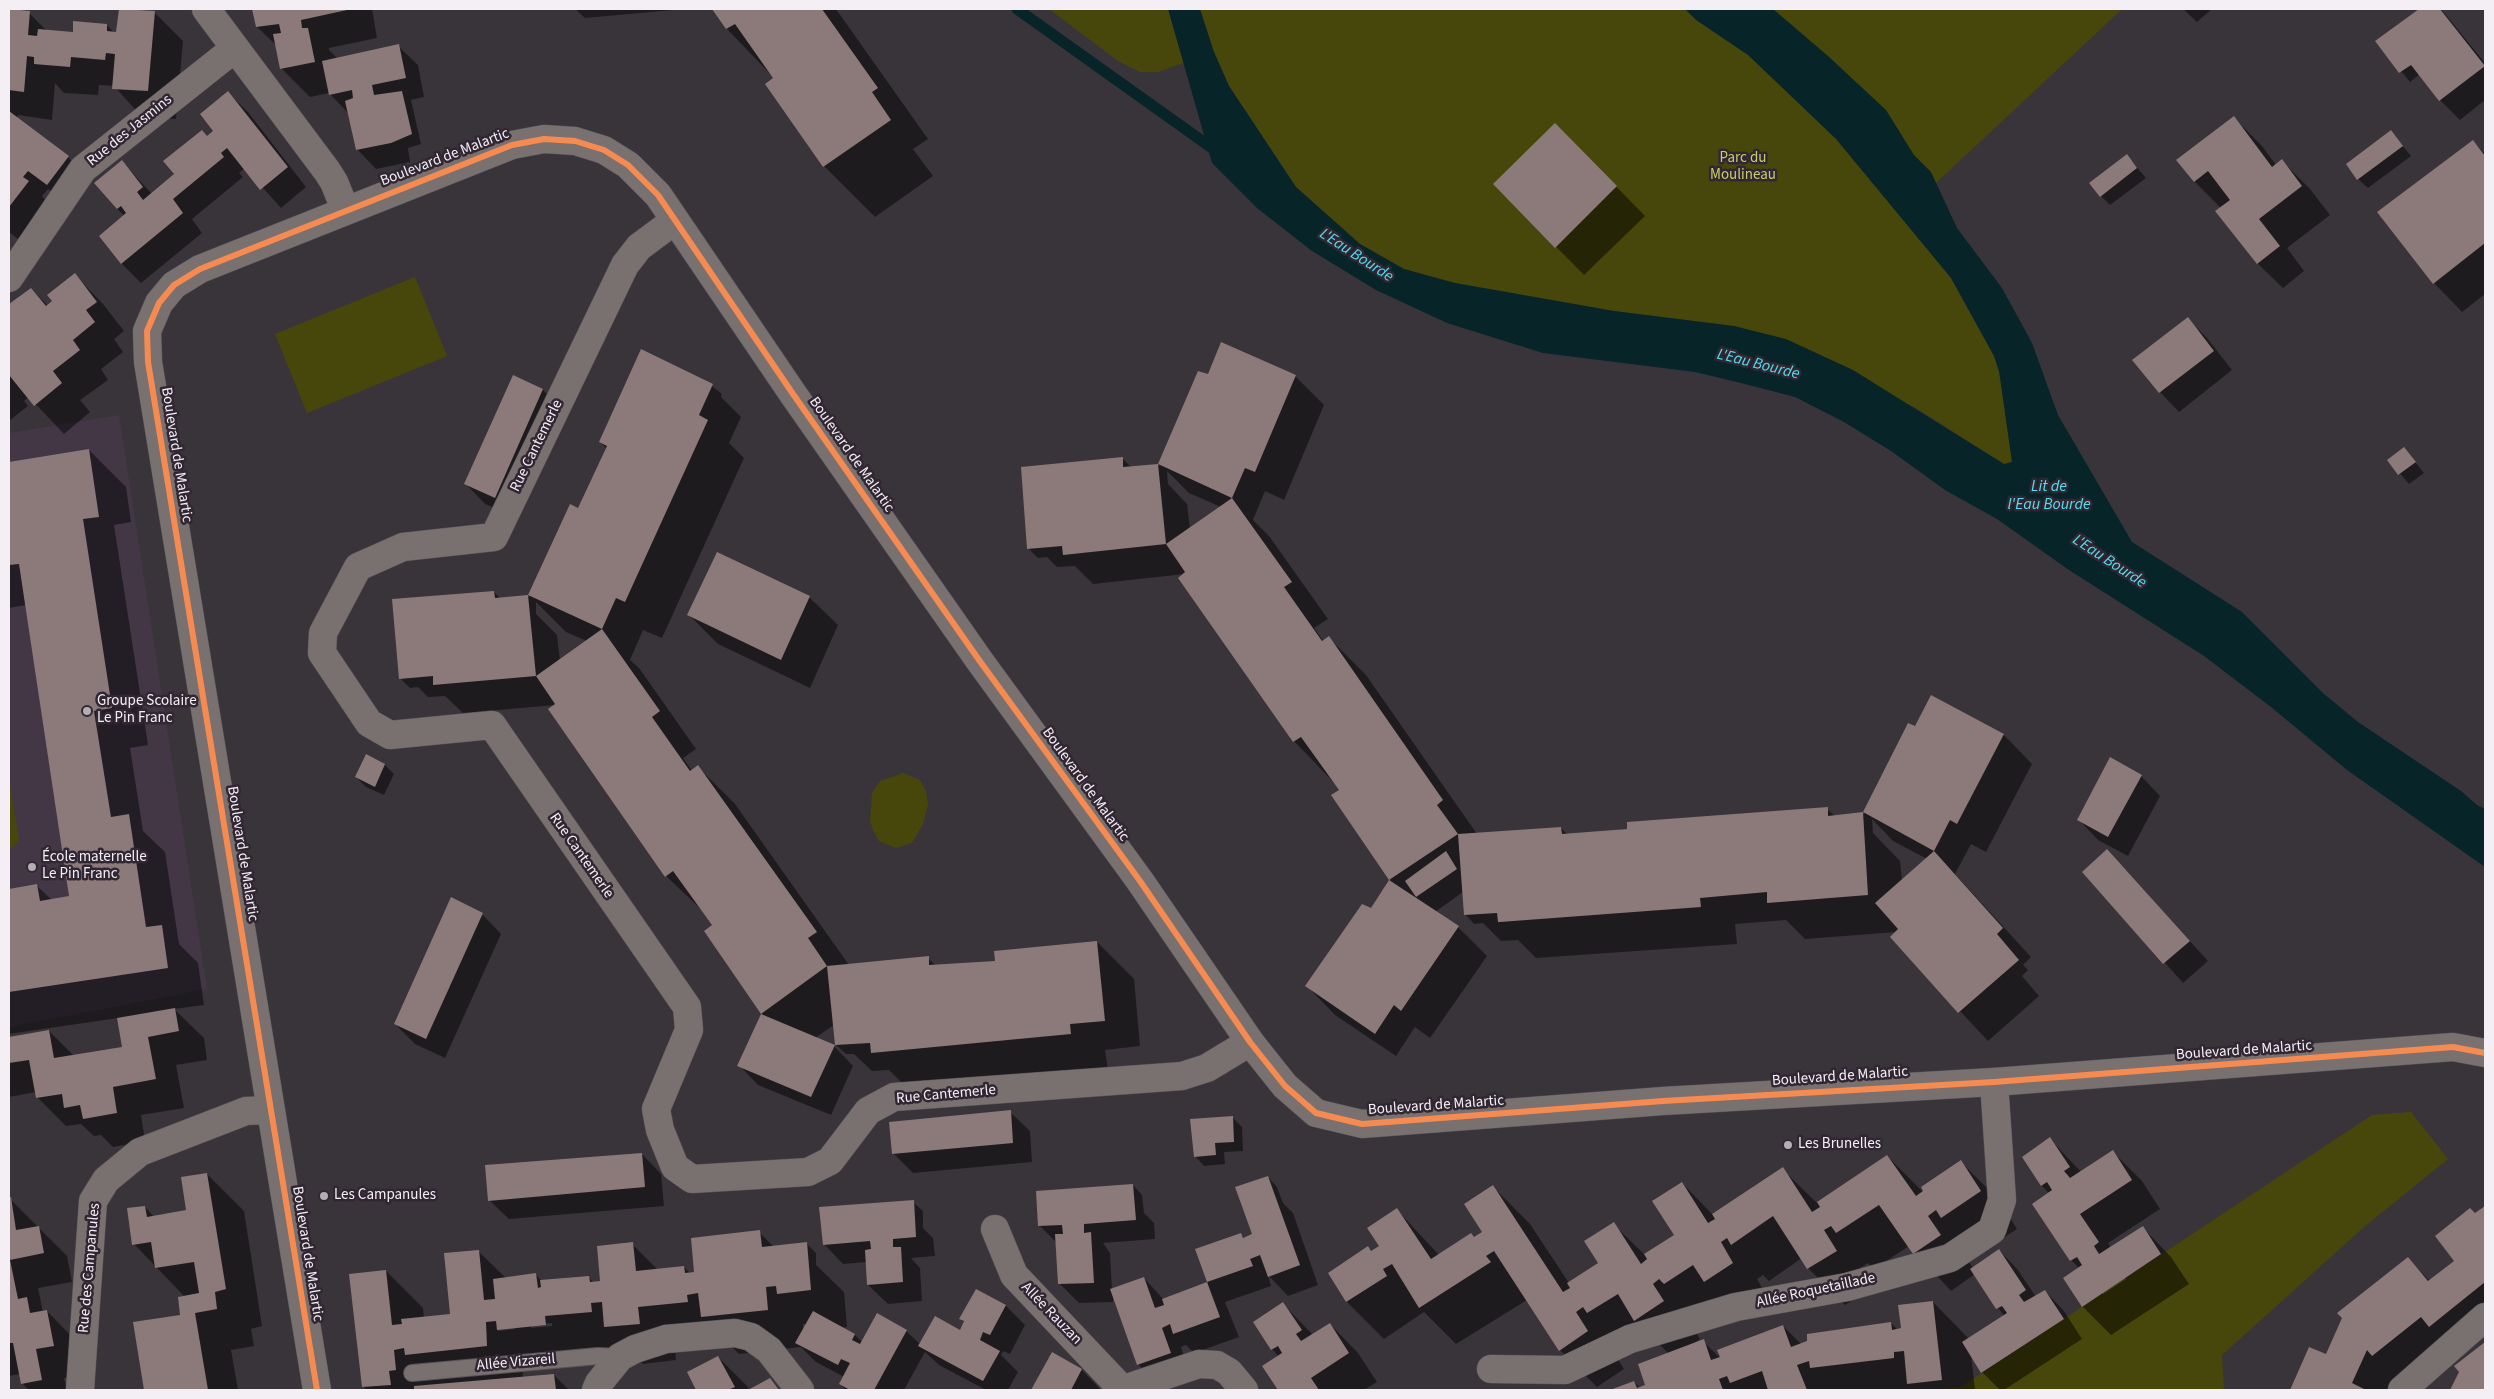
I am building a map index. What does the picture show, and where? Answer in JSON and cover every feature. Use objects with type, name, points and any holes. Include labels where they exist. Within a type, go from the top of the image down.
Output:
[{"type":"street","points":[[206,9],[234,49],[327,171],[334,182],[345,209]]},
{"type":"street","name":"Rue des Jasmins","points":[[9,278],[83,169],[234,49]]},
{"type":"street","name":"Boulevard de Malartic","points":[[317,1390],[148,362],[147,331],[159,303],[174,285],[200,269],[345,209],[512,145],[544,139],[575,141],[604,150],[628,165],[658,195],[979,660],[1140,881],[1250,1042],[1285,1086],[1316,1113],[1362,1124],[1663,1101],[1994,1082],[2453,1047],[2485,1053]]},
{"type":"street","name":"Rue Cantemerle","points":[[674,220],[639,247],[625,265],[494,537],[403,547],[358,567],[322,633],[322,653],[369,723],[390,736],[492,725],[687,1007],[689,1030],[656,1109],[660,1130],[675,1167],[692,1179],[808,1172],[830,1161],[868,1111],[894,1097],[1182,1076],[1208,1068],[1250,1042]]},
{"type":"street","name":"Allée Roquetaillade","points":[[1491,1369],[1565,1370],[1630,1339],[1736,1307],[1847,1287],[1950,1258],[1992,1230],[2002,1200],[1994,1082]]},
{"type":"street","name":"Rue des Campanules","points":[[80,1390],[93,1201],[106,1180],[140,1152],[246,1111],[270,1110]]},
{"type":"street","name":"Allée Rauzan","points":[[995,1229],[1014,1274],[1122,1390]]},
{"type":"street","points":[[2402,1390],[2485,1317]]},
{"type":"street","points":[[596,1390],[599,1383],[620,1357],[635,1349],[666,1339],[735,1333],[751,1337],[769,1350],[800,1390]]},
{"type":"street","points":[[1122,1390],[1199,1364],[1217,1365],[1229,1372],[1244,1390]]},
{"type":"lane","name":"Allée Vizareil","points":[[412,1372],[598,1356],[620,1357]]},
{"type":"shaded area","name":"Groupe Scolaire Le Pin Franc","points":[[119,415],[207,989],[9,1027],[9,433]]},
{"type":"green space","name":"Parc du Moulineau","points":[[1049,9],[2122,9],[1936,183],[1899,213],[1951,278],[1994,356],[2002,383],[2012,462],[2004,464],[1916,408],[1734,326],[1614,311],[1454,283],[1404,269],[1360,244],[1296,187],[1229,86],[1214,52],[1158,72],[1140,72],[1118,61]]},
{"type":"green space","points":[[415,277],[447,356],[307,413],[275,334]]},
{"type":"green space","points":[[903,773],[920,780],[926,791],[928,805],[923,824],[912,843],[896,848],[879,841],[873,830],[870,821],[872,793],[880,781]]},
{"type":"green space","points":[[9,778],[19,841],[9,850]]},
{"type":"green space","points":[[2411,1112],[2448,1159],[2364,1227],[2222,1355],[2224,1390],[1934,1390],[1961,1387],[2372,1115]]},
{"type":"water","name":"Lit de l'Eau Bourde","points":[[1168,9],[1200,9],[1214,52],[1229,86],[1296,187],[1360,244],[1404,269],[1455,283],[1614,311],[1734,326],[1786,339],[1853,370],[2004,464],[2012,462],[1999,371],[1994,356],[1951,278],[1836,139],[1748,55],[1696,20],[1685,9],[1773,9],[1828,56],[1886,110],[1914,155],[1931,172],[1957,228],[2002,288],[2032,343],[2058,415],[2132,542],[2242,612],[2324,694],[2358,722],[2485,809],[2485,867],[2347,770],[2271,707],[2204,656],[2069,570],[1997,519],[1945,490],[1891,451],[1844,422],[1795,397],[1745,384],[1695,372],[1543,353],[1447,323],[1376,290],[1312,251],[1257,208],[1212,163]]},
{"type":"building","points":[[9,9],[30,11],[28,35],[37,36],[38,29],[73,32],[73,21],[107,24],[107,31],[116,32],[119,9],[155,11],[148,91],[112,89],[115,54],[106,53],[105,60],[71,57],[70,67],[34,64],[34,57],[27,56],[24,92],[9,90]]},
{"type":"building","points":[[252,9],[347,10],[301,20],[302,28],[308,28],[315,62],[280,69],[273,34],[281,33],[279,24],[256,27]]},
{"type":"building","points":[[712,9],[822,9],[878,88],[872,92],[891,120],[823,167],[765,84],[773,78],[735,24],[726,29]]},
{"type":"building","points":[[2419,9],[2440,9],[2485,66],[2439,101],[2411,65],[2399,73],[2375,41]]},
{"type":"building","points":[[399,44],[406,78],[372,85],[374,95],[402,91],[412,134],[391,143],[356,150],[345,101],[353,98],[352,90],[329,95],[322,61]]},
{"type":"building","points":[[228,91],[288,167],[260,190],[227,148],[221,153],[224,157],[173,199],[183,213],[121,264],[99,236],[126,213],[121,206],[117,209],[94,183],[122,160],[143,187],[137,192],[143,200],[174,174],[163,161],[202,130],[207,136],[213,131],[200,114]]},
{"type":"building","points":[[9,111],[69,156],[47,185],[28,171],[23,177],[29,181],[9,207]]},
{"type":"building","points":[[2234,116],[2272,167],[2282,159],[2302,186],[2259,219],[2280,246],[2257,264],[2215,211],[2230,200],[2208,171],[2194,182],[2176,160]]},
{"type":"building","points":[[1555,123],[1617,186],[1555,248],[1493,184]]},
{"type":"building","points":[[2391,130],[2403,146],[2357,180],[2346,164]]},
{"type":"building","points":[[2473,140],[2485,156],[2485,243],[2433,284],[2377,212]]},
{"type":"building","points":[[2127,154],[2137,168],[2100,197],[2089,183]]},
{"type":"building","points":[[75,273],[97,302],[86,310],[95,322],[73,340],[80,350],[53,371],[62,383],[34,406],[9,375],[9,304],[31,288],[46,306],[52,301],[47,295]]},
{"type":"building","points":[[2188,317],[2214,351],[2159,393],[2132,360]]},
{"type":"building","points":[[1221,342],[1296,375],[1255,472],[1245,468],[1232,498],[1158,464],[1198,371],[1208,374]]},
{"type":"building","points":[[641,349],[713,384],[699,415],[708,420],[625,602],[616,598],[602,629],[528,595],[570,504],[578,508],[607,446],[599,442]]},
{"type":"building","points":[[513,375],[543,389],[495,498],[464,484]]},
{"type":"building","points":[[2404,447],[2416,462],[2398,475],[2387,460]]},
{"type":"building","points":[[89,449],[99,517],[83,519],[112,708],[94,711],[111,817],[129,814],[146,927],[162,925],[168,968],[9,992],[9,889],[37,884],[40,901],[69,896],[19,564],[9,565],[9,462]]},
{"type":"building","points":[[1123,457],[1123,467],[1158,464],[1166,544],[1063,555],[1062,546],[1027,549],[1021,467]]},
{"type":"building","points":[[1232,498],[1292,582],[1284,587],[1322,641],[1329,636],[1443,800],[1437,805],[1458,834],[1389,880],[1331,795],[1339,790],[1301,737],[1293,742],[1178,578],[1185,572],[1166,544]]},
{"type":"building","points":[[717,552],[810,596],[781,660],[687,615]]},
{"type":"building","points":[[494,591],[495,598],[528,595],[536,676],[433,685],[433,676],[399,679],[392,599]]},
{"type":"building","points":[[602,629],[660,711],[652,717],[690,771],[698,765],[817,932],[808,938],[827,966],[761,1014],[704,931],[712,925],[673,871],[665,877],[548,709],[555,704],[536,676]]},
{"type":"building","points":[[1931,695],[2004,734],[1957,824],[1950,820],[1934,851],[1863,812],[1908,723],[1915,726]]},
{"type":"building","points":[[366,754],[385,764],[375,787],[355,777]]},
{"type":"building","points":[[2110,757],[2142,775],[2108,837],[2077,820]]},
{"type":"building","points":[[1828,807],[1828,816],[1863,812],[1868,895],[1767,903],[1767,892],[1700,898],[1701,907],[1500,922],[1498,922],[1497,913],[1464,915],[1458,834],[1561,827],[1562,834],[1627,829],[1627,822]]},
{"type":"building","points":[[2107,849],[2190,941],[2163,964],[2082,872]]},
{"type":"building","points":[[1446,851],[1457,869],[1416,897],[1405,881]]},
{"type":"building","points":[[1934,851],[2003,928],[1997,934],[2019,960],[1958,1013],[1890,937],[1898,929],[1875,903]]},
{"type":"building","points":[[1389,880],[1459,926],[1401,1011],[1394,1005],[1375,1034],[1305,986],[1362,904],[1371,908]]},
{"type":"building","points":[[451,897],[483,913],[426,1039],[394,1024]]},
{"type":"building","points":[[1097,941],[1105,1021],[1070,1024],[1071,1034],[871,1053],[870,1043],[835,1045],[827,966],[929,956],[929,965],[995,961],[994,951]]},
{"type":"building","points":[[175,1008],[179,1031],[148,1037],[156,1079],[113,1087],[117,1113],[83,1119],[80,1105],[64,1108],[62,1094],[36,1098],[29,1060],[9,1063],[9,1037],[49,1030],[54,1058],[122,1047],[117,1018]]},
{"type":"building","points":[[761,1014],[835,1045],[811,1097],[737,1066]]},
{"type":"building","points":[[1011,1110],[1013,1143],[892,1154],[889,1122]]},
{"type":"building","points":[[1233,1116],[1234,1142],[1215,1143],[1216,1155],[1194,1157],[1190,1119]]},
{"type":"building","points":[[2050,1137],[2070,1167],[2064,1171],[2070,1178],[2113,1150],[2132,1180],[2080,1214],[2099,1242],[2094,1246],[2099,1254],[2143,1226],[2161,1254],[2082,1307],[2063,1278],[2082,1265],[2077,1257],[2070,1261],[2032,1204],[2052,1190],[2047,1182],[2041,1186],[2022,1157]]},
{"type":"building","points":[[642,1153],[645,1187],[488,1201],[485,1165]]},
{"type":"building","points":[[1887,1155],[1916,1196],[1923,1191],[1921,1187],[1961,1160],[1981,1191],[1941,1218],[1936,1210],[1928,1216],[1941,1235],[1913,1254],[1879,1205],[1836,1233],[1831,1226],[1824,1230],[1837,1251],[1807,1269],[1773,1216],[1731,1245],[1727,1238],[1721,1242],[1733,1263],[1704,1282],[1693,1265],[1664,1284],[1659,1279],[1653,1284],[1664,1301],[1634,1321],[1618,1294],[1587,1313],[1583,1307],[1576,1312],[1588,1331],[1559,1351],[1494,1251],[1486,1256],[1491,1262],[1419,1308],[1392,1264],[1383,1269],[1387,1276],[1346,1302],[1328,1273],[1368,1246],[1371,1251],[1379,1246],[1367,1228],[1397,1208],[1431,1259],[1471,1233],[1474,1237],[1482,1232],[1464,1204],[1493,1185],[1563,1292],[1570,1288],[1567,1283],[1598,1263],[1584,1241],[1614,1222],[1641,1264],[1647,1259],[1644,1254],[1674,1235],[1652,1201],[1682,1182],[1708,1223],[1715,1219],[1712,1214],[1783,1167],[1812,1212],[1820,1207],[1817,1202]]},
{"type":"building","points":[[207,1173],[226,1289],[215,1292],[217,1309],[195,1313],[208,1390],[144,1390],[133,1322],[180,1315],[178,1297],[199,1293],[194,1262],[155,1268],[151,1242],[132,1245],[127,1208],[145,1206],[147,1217],[186,1210],[181,1177]]},
{"type":"building","points":[[1268,1176],[1300,1265],[1268,1277],[1260,1255],[1250,1259],[1253,1266],[1207,1282],[1195,1249],[1241,1233],[1243,1238],[1252,1234],[1235,1187]]},
{"type":"building","points":[[1133,1184],[1136,1220],[1084,1224],[1084,1233],[1091,1232],[1094,1283],[1058,1284],[1055,1234],[1063,1234],[1062,1225],[1038,1226],[1036,1191]]},
{"type":"building","points":[[9,1197],[11,1197],[16,1230],[39,1226],[44,1253],[10,1260],[18,1299],[27,1297],[30,1313],[47,1310],[54,1346],[36,1349],[42,1380],[21,1384],[13,1343],[9,1343]]},
{"type":"building","points":[[914,1200],[916,1237],[893,1239],[893,1247],[901,1247],[903,1282],[867,1285],[865,1250],[871,1249],[870,1241],[823,1245],[819,1207]]},
{"type":"building","points":[[2485,1206],[2485,1282],[2429,1327],[2421,1317],[2372,1356],[2367,1350],[2352,1383],[2363,1390],[2290,1390],[2309,1347],[2326,1354],[2342,1318],[2337,1313],[2408,1257],[2428,1281],[2454,1261],[2435,1236],[2470,1208],[2475,1213]]},
{"type":"building","points":[[760,1230],[762,1247],[807,1242],[811,1290],[777,1294],[776,1286],[766,1287],[768,1310],[701,1317],[698,1293],[687,1295],[688,1302],[638,1307],[640,1324],[604,1327],[602,1302],[591,1303],[592,1312],[545,1316],[546,1325],[497,1330],[496,1321],[486,1322],[487,1346],[405,1355],[404,1348],[394,1350],[396,1370],[389,1371],[391,1385],[362,1387],[349,1274],[386,1270],[392,1325],[402,1324],[401,1319],[450,1314],[444,1253],[479,1250],[484,1300],[495,1299],[493,1279],[536,1273],[538,1288],[541,1287],[540,1280],[589,1276],[590,1282],[600,1281],[597,1246],[633,1242],[636,1271],[684,1266],[685,1273],[694,1272],[691,1238]]},
{"type":"building","points":[[1999,1249],[2026,1290],[2019,1295],[2024,1302],[2045,1290],[2064,1319],[1981,1373],[1962,1342],[2007,1313],[2002,1306],[1996,1309],[1970,1269]]},
{"type":"building","points":[[1144,1277],[1155,1308],[1164,1305],[1162,1299],[1207,1282],[1220,1317],[1173,1334],[1170,1324],[1162,1328],[1171,1353],[1137,1365],[1110,1289]]},
{"type":"building","points":[[976,1289],[1006,1305],[990,1335],[983,1332],[980,1340],[1000,1351],[983,1381],[918,1346],[935,1316],[960,1330],[964,1321],[959,1319]]},
{"type":"building","points":[[1933,1301],[1942,1380],[1907,1384],[1904,1351],[1894,1352],[1894,1358],[1810,1368],[1809,1361],[1797,1365],[1807,1390],[1768,1390],[1762,1371],[1730,1383],[1727,1376],[1719,1379],[1723,1390],[1610,1390],[1634,1381],[1637,1388],[1645,1385],[1638,1364],[1704,1339],[1711,1360],[1720,1357],[1717,1350],[1783,1325],[1791,1347],[1807,1341],[1807,1334],[1891,1322],[1892,1330],[1901,1328],[1898,1305]]},
{"type":"building","points":[[1283,1302],[1302,1330],[1296,1334],[1301,1341],[1330,1323],[1349,1353],[1311,1378],[1319,1390],[1278,1390],[1262,1366],[1282,1353],[1278,1346],[1271,1350],[1253,1322]]},
{"type":"building","points":[[813,1311],[855,1334],[852,1340],[860,1344],[877,1313],[907,1330],[874,1390],[850,1390],[839,1384],[850,1363],[841,1359],[838,1365],[795,1343]]},
{"type":"building","points":[[2485,1342],[2485,1390],[2450,1390],[2459,1372],[2454,1366]]},
{"type":"building","points":[[1052,1352],[1082,1369],[1071,1390],[1031,1390]]},
{"type":"building","points":[[718,1356],[735,1387],[728,1390],[696,1390],[687,1372]]},
{"type":"building","points":[[554,1374],[556,1390],[414,1390],[414,1386]]},
{"type":"building","points":[[770,1378],[779,1390],[748,1390]]},
{"type":"waterway","name":"L'Eau Bourde","points":[[1017,9],[1219,153]]},
{"type":"cycle path","points":[[317,1390],[148,362],[147,331],[159,303],[174,285],[200,269],[512,145],[544,139],[575,141],[604,150],[628,165],[658,195],[793,394],[979,660],[1140,881],[1250,1042],[1285,1086],[1316,1113],[1362,1124],[1663,1101],[1994,1082],[2453,1047],[2485,1053]]},
{"type":"place","name":"Groupe Scolaire Le Pin Franc","points":[[87,711]]},
{"type":"place","name":"École maternelle Le Pin Franc","points":[[32,867]]},
{"type":"place","name":"Les Brunelles","points":[[1788,1145]]},
{"type":"place","name":"Les Campanules","points":[[324,1196]]}]
